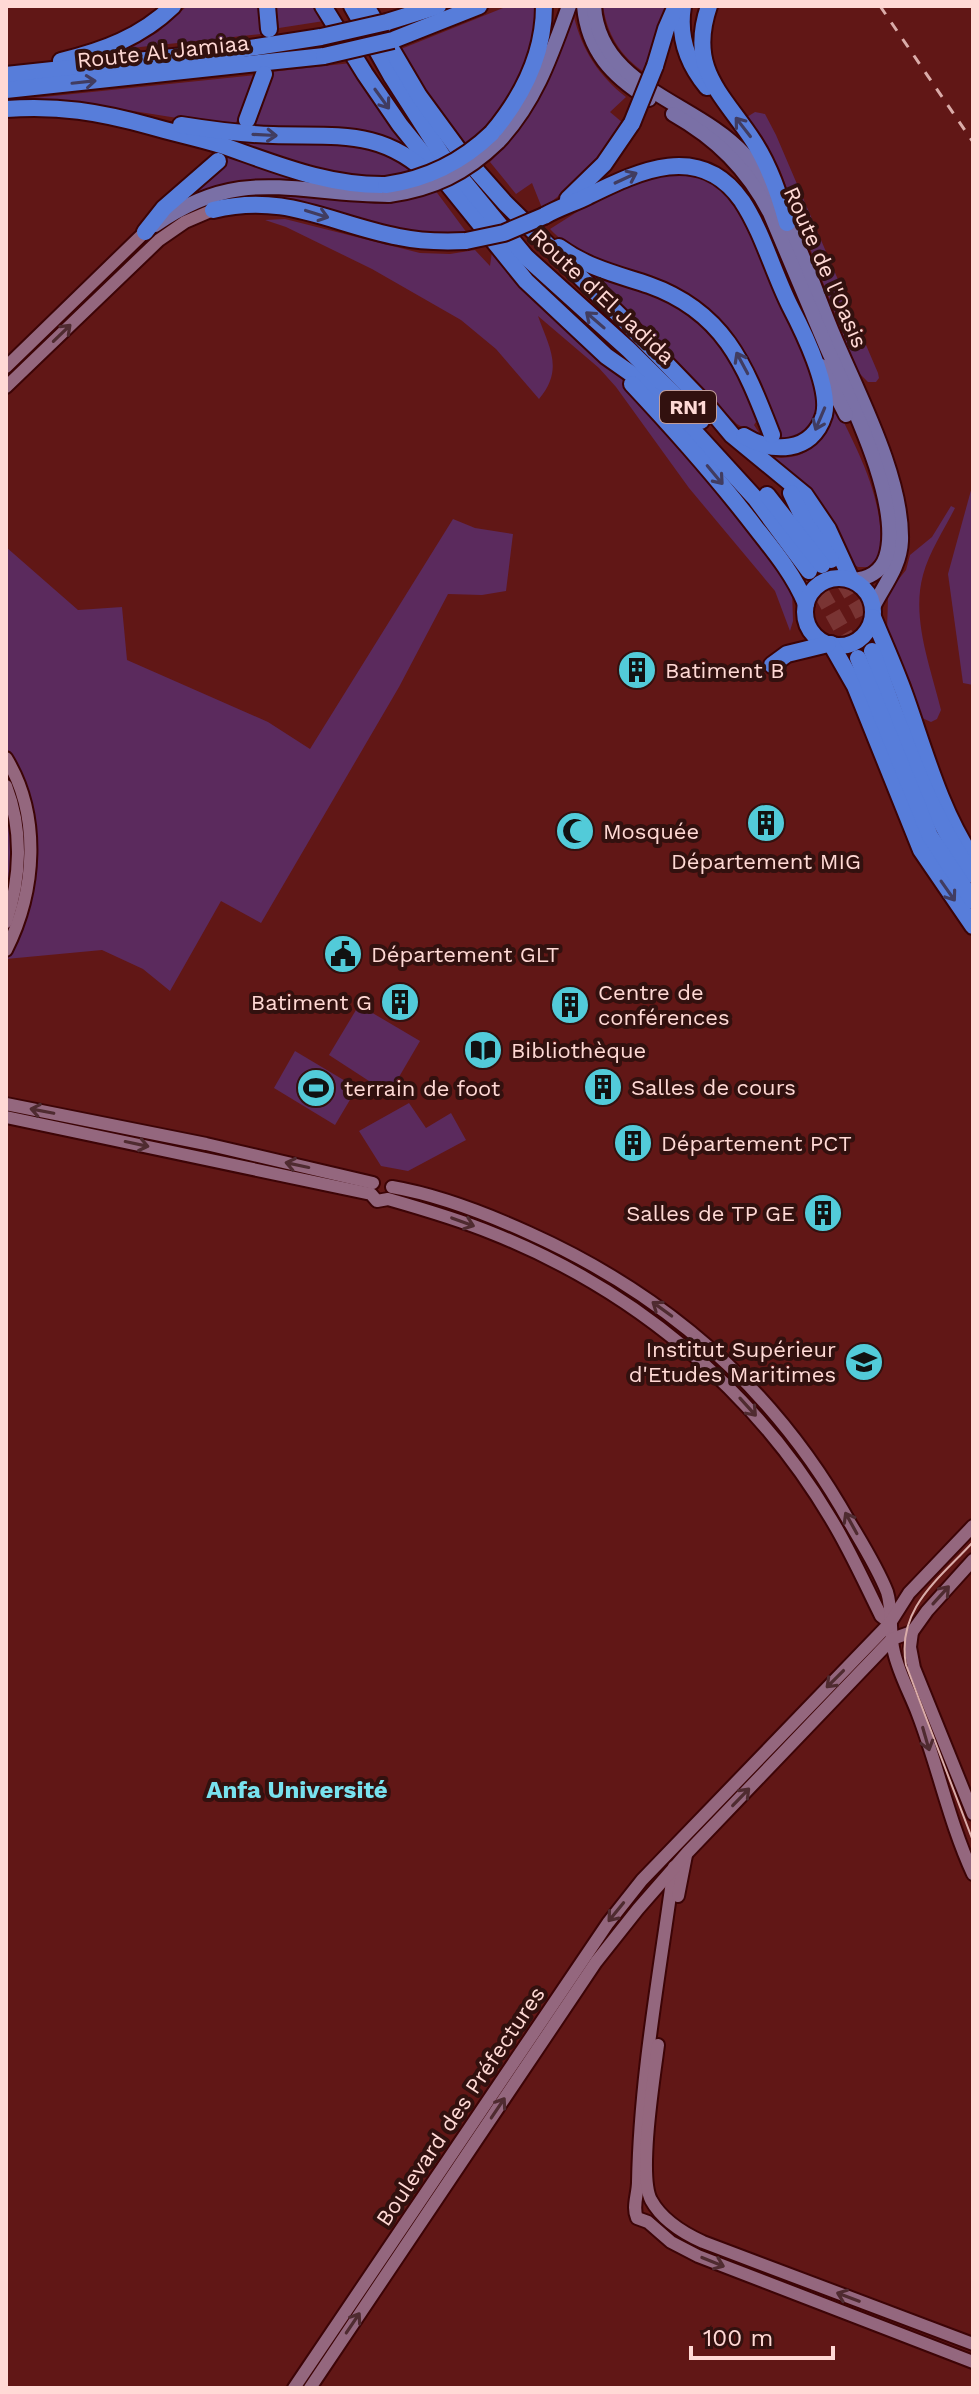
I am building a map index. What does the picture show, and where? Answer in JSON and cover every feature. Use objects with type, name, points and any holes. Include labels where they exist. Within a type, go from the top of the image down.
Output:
[{"type":"highway","points":[[6,75],[117,43],[147,28],[173,6]]},
{"type":"highway","points":[[267,6],[269,29]]},
{"type":"highway","name":"RN1","points":[[323,6],[400,125],[479,209]]},
{"type":"highway","name":"RN1","points":[[352,6],[392,77],[479,209]]},
{"type":"highway","points":[[366,6],[401,68],[438,124],[505,203],[711,410],[732,435],[796,485],[828,529],[852,580]]},
{"type":"highway","points":[[387,22],[413,6]]},
{"type":"highway","points":[[387,22],[438,6]]},
{"type":"highway","name":"Route Al Jamiaa","points":[[6,90],[324,56],[393,40],[479,6]]},
{"type":"highway","points":[[132,120],[323,180],[388,190],[437,171],[495,138],[533,68],[541,39],[544,6]]},
{"type":"highway","points":[[549,213],[604,164],[632,123],[676,6]]},
{"type":"highway","points":[[683,6],[681,30],[687,55],[704,83],[752,139],[778,191],[787,223]]},
{"type":"highway","points":[[709,6],[703,33],[704,57],[720,99]]},
{"type":"highway","name":"Route Al Jamiaa","points":[[6,75],[321,37],[387,22]]},
{"type":"highway","points":[[247,120],[264,74]]},
{"type":"highway","points":[[6,109],[78,110],[248,134],[337,134],[371,139],[415,161],[479,209]]},
{"type":"highway","points":[[145,232],[164,208],[218,161]]},
{"type":"highway","points":[[213,210],[246,204],[286,205],[397,237],[431,242],[466,241],[504,233],[651,168],[681,166],[711,174],[735,193],[749,212],[797,319],[825,394],[822,419],[812,434],[789,448],[770,448],[744,436],[711,410]]},
{"type":"highway","points":[[505,203],[584,263],[663,291],[709,319],[729,342],[745,368],[772,435]]},
{"type":"highway","name":"Route d'El Jadida","points":[[479,209],[526,281],[606,356],[650,387],[821,565]]},
{"type":"highway","name":"Route d'El Jadida","points":[[479,209],[541,272],[629,350],[700,420],[766,494],[821,565]]},
{"type":"highway","points":[[606,356],[720,480],[799,586],[808,624],[814,634],[830,644],[855,686],[921,850],[973,926]]},
{"type":"highway","points":[[791,493],[821,565]]},
{"type":"highway","points":[[787,654],[800,630],[812,591],[823,582],[837,578],[852,580],[865,588],[941,794],[973,859]]},
{"type":"highway","points":[[772,665],[787,654],[858,640],[868,630],[873,612]]},
{"type":"highway","points":[[973,875],[944,832],[919,773],[902,705],[869,653],[930,836],[973,901]]},
{"type":"main road","points":[[495,138],[520,118],[537,90],[569,6]]},
{"type":"main road","name":"Route de l'Oasis","points":[[584,6],[592,43],[608,68],[630,87],[708,136],[739,164],[770,213],[875,466],[887,509],[887,555],[874,573],[852,580]]},
{"type":"main road","name":"Route de l'Oasis","points":[[594,6],[602,41],[618,64],[643,85],[699,117],[735,145],[759,174],[787,223],[878,442],[898,510],[901,542],[898,559],[873,612]]},
{"type":"main road","points":[[145,232],[198,199],[235,188],[388,190]]},
{"type":"main road","points":[[797,319],[875,466]]},
{"type":"street","points":[[6,387],[159,240],[185,222],[213,210]]},
{"type":"street","points":[[6,367],[145,232]]},
{"type":"street","points":[[6,758],[21,790],[28,818],[30,847],[24,905],[6,950]]},
{"type":"street","points":[[6,786],[16,822],[19,849],[17,877],[6,922]]},
{"type":"street","points":[[6,1104],[206,1144],[372,1188]]},
{"type":"street","points":[[6,1117],[372,1188]]},
{"type":"street","points":[[372,1188],[382,1179],[390,1193],[537,1252],[619,1296],[680,1343],[737,1396],[788,1455],[831,1519],[881,1616],[890,1623]]},
{"type":"street","points":[[372,1188],[377,1201],[390,1193],[453,1203],[553,1244],[623,1281],[689,1330],[746,1382],[790,1432],[838,1501],[887,1592],[898,1669],[919,1715],[948,1810],[973,1874]]},
{"type":"street","name":"Boulevard des Préfectures","points":[[294,2388],[310,2380],[608,1923],[681,1839],[890,1623],[909,1593],[973,1526]]},
{"type":"street","points":[[973,1560],[912,1632],[910,1647],[914,1668],[973,1814]]},
{"type":"street","points":[[887,1592],[898,1595],[909,1593]]},
{"type":"street","name":"Boulevard des Préfectures","points":[[460,2152],[596,1962],[674,1867],[892,1639],[912,1632]]},
{"type":"street","points":[[866,1667],[886,1664],[898,1669]]},
{"type":"street","points":[[648,2222],[656,2215],[648,2184],[647,2138],[663,1997],[687,1853],[681,1839]]},
{"type":"street","points":[[668,1853],[674,1867],[639,2131],[635,2214],[671,2242],[698,2256],[973,2362]]},
{"type":"street","points":[[638,1909],[656,1905],[668,1912]]},
{"type":"street","points":[[637,2203],[642,2199],[654,2204],[671,2224],[703,2242],[973,2344]]},
{"type":"shaded area","points":[[187,6],[263,6],[258,12],[261,34],[131,48],[158,32]]},
{"type":"shaded area","points":[[276,6],[315,6],[324,21],[279,28]]},
{"type":"shaded area","points":[[508,6],[540,6],[528,65],[495,120],[466,144],[425,89],[401,49]]},
{"type":"shaded area","points":[[603,6],[667,6],[644,72],[616,44]]},
{"type":"shaded area","points":[[574,17],[593,62],[626,97],[610,112],[623,123],[587,170],[542,208],[532,183],[516,194],[490,162],[530,112]]},
{"type":"shaded area","points":[[351,63],[413,153],[247,132],[271,72]]},
{"type":"shaded area","points":[[257,75],[234,127],[89,104],[35,101],[34,98]]},
{"type":"shaded area","points":[[755,112],[765,114],[776,135],[878,373],[876,382],[868,382],[857,371],[780,170],[747,117]]},
{"type":"shaded area","points":[[204,132],[316,138],[383,150],[414,171],[392,177],[346,180]]},
{"type":"shaded area","points":[[228,157],[315,183],[258,181],[222,186],[187,198],[170,208]]},
{"type":"shaded area","points":[[668,171],[711,183],[727,195],[742,215],[814,379],[820,407],[807,435],[782,441],[779,439],[749,363],[732,335],[718,320],[595,262],[550,229],[618,186]]},
{"type":"shaded area","points":[[435,190],[467,233],[431,236],[234,200],[205,206],[228,198],[251,195],[394,201],[417,198]]},
{"type":"shaded area","points":[[285,219],[420,253],[450,254],[475,250],[490,266],[492,252],[532,298],[627,383],[759,543],[792,590],[793,621],[790,631],[775,591],[689,488],[616,387],[599,368],[538,316],[550,347],[553,367],[547,388],[539,399],[496,349],[461,320],[372,269],[265,220]]},
{"type":"shaded area","points":[[582,271],[674,301],[724,343],[765,432],[756,422],[754,425],[763,439],[737,424]]},
{"type":"shaded area","points":[[833,400],[860,455],[874,494],[881,534],[880,555],[868,567],[858,567],[850,562],[817,503],[796,479],[768,457],[796,456],[814,445],[826,426]]},
{"type":"shaded area","points":[[973,483],[973,685],[963,683],[948,574]]},
{"type":"shaded area","points":[[951,506],[955,508],[929,558],[920,592],[924,643],[941,710],[937,719],[931,722],[922,718],[911,683],[887,631],[888,598],[906,570],[910,555],[932,537]]},
{"type":"shaded area","points":[[453,519],[475,528],[513,534],[506,591],[482,595],[448,594],[399,687],[261,923],[221,901],[170,991],[143,969],[102,950],[6,959],[6,547],[78,610],[122,607],[127,660],[268,722],[310,749]]},
{"type":"shaded area","points":[[359,1005],[420,1041],[389,1094],[329,1055]]},
{"type":"shaded area","name":"terrain de foot","points":[[295,1051],[357,1088],[335,1125],[274,1088]]},
{"type":"shaded area","points":[[409,1103],[426,1128],[451,1113],[466,1140],[408,1171],[381,1166],[359,1131]]},
{"type":"tunnel","points":[[831,560],[879,649]]},
{"type":"tunnel","points":[[809,571],[858,658]]},
{"type":"tram line","points":[[973,1542],[923,1597],[907,1628],[905,1645],[906,1665],[973,1841]]},
{"type":"railway","points":[[880,6],[973,142]]},
{"type":"place","name":"Batiment B","points":[[637,670]]},
{"type":"place","name":"Département MIG","points":[[766,823]]},
{"type":"place","name":"Mosquée","points":[[575,831]]},
{"type":"place","name":"Département GLT","points":[[343,954]]},
{"type":"place","name":"Batiment G","points":[[400,1002]]},
{"type":"place","name":"Centre de conférences","points":[[570,1005]]},
{"type":"place","name":"Bibliothèque","points":[[483,1050]]},
{"type":"place","name":"Salles de cours","points":[[603,1087]]},
{"type":"place","name":"terrain de foot","points":[[316,1088]]},
{"type":"place","name":"Département PCT","points":[[633,1143]]},
{"type":"place","name":"Salles de TP GE","points":[[823,1213]]},
{"type":"place","name":"Institut Supérieur d'Etudes Maritimes","points":[[864,1362]]},
{"type":"district","name":"Anfa Université","points":[[297,1790]]}]
